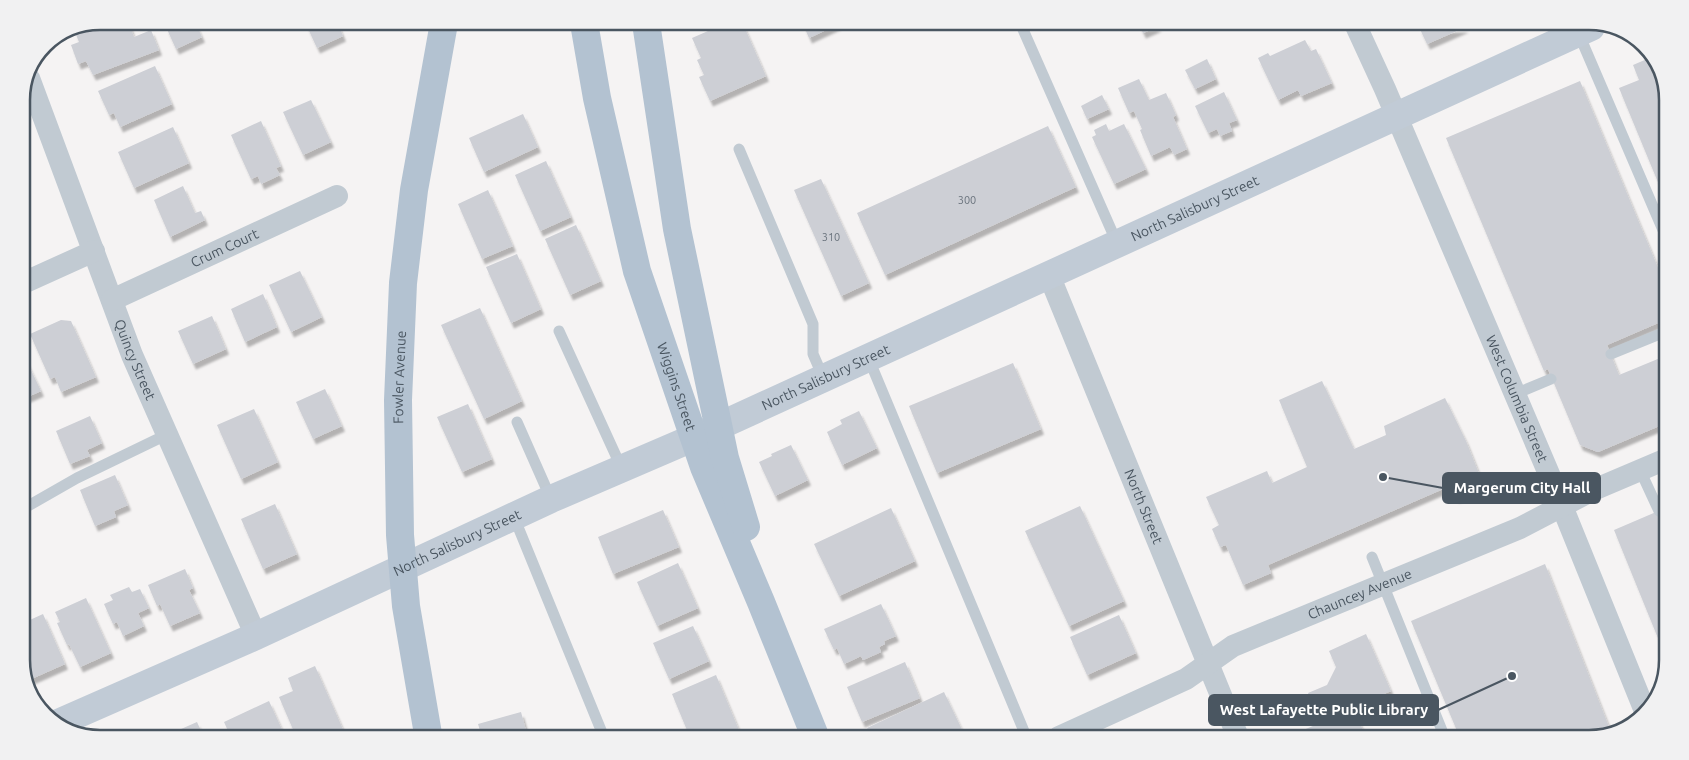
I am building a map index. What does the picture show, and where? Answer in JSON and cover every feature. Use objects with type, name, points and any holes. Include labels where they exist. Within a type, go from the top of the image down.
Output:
[{"type":"main road","name":"Fowler Avenue","points":[[427,730],[406,606],[400,535],[398,400],[403,283],[414,190],[443,30]]},
{"type":"main road","name":"Wiggins Street","points":[[585,30],[597,98],[637,270],[693,438],[813,730]]},
{"type":"main road","points":[[647,30],[677,229],[725,458],[750,540],[761,602]]},
{"type":"street","name":"West Columbia Street","points":[[1358,30],[1562,507],[1643,705]]},
{"type":"street","name":"North Salisbury Street","points":[[64,720],[256,636],[552,499],[693,438],[1396,117],[1580,30]]},
{"type":"street","name":"Quincy Street","points":[[32,85],[132,355],[256,636]]},
{"type":"street","name":"Crum Court","points":[[112,300],[338,196]]},
{"type":"street","points":[[30,280],[94,251]]},
{"type":"street","name":"North Street","points":[[1049,275],[1235,730]]},
{"type":"street","name":"Chauncey Avenue","points":[[1074,730],[1186,679],[1233,646],[1520,528],[1591,490],[1659,462]]},
{"type":"lane","points":[[1023,30],[1117,243]]},
{"type":"lane","points":[[1582,30],[1659,220]]},
{"type":"lane","points":[[739,148],[813,324],[813,354],[823,378]]},
{"type":"lane","points":[[559,331],[622,469]]},
{"type":"lane","points":[[1611,354],[1659,334]]},
{"type":"lane","points":[[868,357],[1023,730]]},
{"type":"lane","points":[[1514,394],[1552,379]]},
{"type":"lane","points":[[517,422],[552,499]]},
{"type":"lane","points":[[30,505],[78,478],[166,435]]},
{"type":"lane","points":[[1640,470],[1659,511]]},
{"type":"lane","points":[[514,517],[601,730]]},
{"type":"lane","points":[[1372,557],[1443,730]]},
{"type":"building","points":[[131,30],[134,37],[151,30],[159,50],[93,75],[86,61],[78,64],[71,45],[79,42],[76,34],[86,31]]},
{"type":"building","points":[[167,30],[199,30],[202,37],[176,49]]},
{"type":"building","points":[[309,30],[340,30],[343,36],[317,48]]},
{"type":"building","points":[[746,30],[766,76],[710,101],[699,77],[704,75],[697,60],[701,58],[692,38],[708,31]]},
{"type":"building","points":[[806,30],[826,30],[809,38]]},
{"type":"building","points":[[1420,30],[1459,30],[1427,44]]},
{"type":"building","points":[[1305,40],[1311,51],[1316,49],[1332,83],[1301,96],[1298,90],[1278,100],[1258,58],[1268,53],[1270,56]]},
{"type":"building","points":[[1207,59],[1216,79],[1195,89],[1185,70]]},
{"type":"building","points":[[1646,59],[1658,86],[1659,185],[1619,88],[1639,80],[1633,65]]},
{"type":"building","points":[[155,66],[172,104],[120,127],[114,113],[109,115],[98,91]]},
{"type":"building","points":[[1139,79],[1149,100],[1166,93],[1176,115],[1173,117],[1187,149],[1174,155],[1170,147],[1151,156],[1134,111],[1129,113],[1118,88]]},
{"type":"building","points":[[1580,81],[1659,270],[1659,323],[1607,345],[1619,375],[1659,358],[1659,426],[1598,452],[1580,445],[1548,369],[1544,371],[1446,138]]},
{"type":"building","points":[[1224,92],[1237,120],[1229,123],[1232,131],[1220,136],[1217,129],[1208,133],[1195,106]]},
{"type":"building","points":[[1102,95],[1109,109],[1087,119],[1081,106]]},
{"type":"building","points":[[311,100],[331,142],[303,155],[283,112]]},
{"type":"building","points":[[523,114],[538,147],[484,172],[469,138]]},
{"type":"building","points":[[261,121],[281,166],[276,168],[280,175],[261,184],[258,176],[251,179],[231,135]]},
{"type":"building","points":[[1106,124],[1109,131],[1124,124],[1146,169],[1114,184],[1092,137],[1096,135],[1094,130]]},
{"type":"building","points":[[1048,126],[1076,187],[885,275],[857,213]]},
{"type":"building","points":[[173,127],[189,163],[134,188],[118,152]]},
{"type":"building","points":[[546,161],[571,217],[540,231],[515,175]]},
{"type":"building","points":[[821,179],[869,283],[841,296],[794,190]]},
{"type":"building","points":[[183,186],[195,213],[201,211],[205,220],[170,237],[154,200]]},
{"type":"building","points":[[488,190],[513,246],[482,259],[458,204]]},
{"type":"building","points":[[576,225],[601,281],[570,295],[545,239]]},
{"type":"building","points":[[517,254],[541,309],[511,323],[486,267]]},
{"type":"building","points":[[300,271],[322,317],[291,332],[269,285]]},
{"type":"building","points":[[263,294],[277,327],[245,342],[231,309]]},
{"type":"building","points":[[480,308],[522,401],[484,419],[441,325]]},
{"type":"building","points":[[212,316],[226,349],[193,364],[178,331]]},
{"type":"building","points":[[61,320],[71,321],[96,377],[61,392],[55,377],[50,379],[30,334]]},
{"type":"building","points":[[1013,363],[1041,429],[937,473],[909,406]]},
{"type":"building","points":[[30,368],[41,391],[30,396]]},
{"type":"building","points":[[1322,381],[1354,449],[1386,435],[1384,426],[1445,398],[1466,441],[1484,486],[1456,498],[1450,486],[1268,565],[1271,573],[1243,585],[1226,545],[1220,547],[1212,529],[1219,525],[1206,497],[1267,471],[1272,483],[1307,467],[1279,400]]},
{"type":"building","points":[[325,389],[342,426],[313,439],[296,402]]},
{"type":"building","points":[[468,404],[492,459],[462,472],[437,417]]},
{"type":"building","points":[[254,409],[278,462],[241,479],[217,425]]},
{"type":"building","points":[[859,411],[877,448],[842,465],[827,432],[842,424],[840,420]]},
{"type":"building","points":[[90,416],[102,443],[87,450],[90,456],[70,464],[56,431]]},
{"type":"building","points":[[791,445],[808,480],[775,496],[759,462]]},
{"type":"building","points":[[115,475],[128,505],[114,511],[116,517],[95,526],[80,490]]},
{"type":"building","points":[[275,504],[297,554],[263,569],[241,519]]},
{"type":"building","points":[[1080,506],[1124,601],[1069,626],[1025,531]]},
{"type":"building","points":[[891,508],[915,561],[839,596],[814,544]]},
{"type":"building","points":[[663,510],[679,547],[613,574],[598,537]]},
{"type":"building","points":[[1659,511],[1659,641],[1614,530]]},
{"type":"building","points":[[678,563],[698,608],[657,626],[637,582]]},
{"type":"building","points":[[1545,564],[1609,727],[1589,730],[1457,730],[1411,621]]},
{"type":"building","points":[[185,569],[193,588],[189,590],[200,613],[170,626],[160,604],[157,606],[148,585]]},
{"type":"building","points":[[129,587],[132,592],[140,589],[149,608],[138,613],[144,626],[123,636],[117,622],[113,624],[104,604],[113,600],[110,595]]},
{"type":"building","points":[[86,598],[111,653],[80,667],[57,623],[60,622],[55,612]]},
{"type":"building","points":[[881,604],[896,636],[884,641],[885,644],[879,647],[881,652],[863,660],[861,656],[844,664],[837,648],[834,650],[824,629]]},
{"type":"building","points":[[43,614],[65,664],[32,678],[30,665],[30,620]]},
{"type":"building","points":[[1119,615],[1136,653],[1087,675],[1070,637]]},
{"type":"building","points":[[693,626],[709,661],[669,679],[653,643]]},
{"type":"building","points":[[1366,634],[1391,691],[1319,721],[1308,693],[1327,685],[1336,667],[1329,651]]},
{"type":"building","points":[[905,662],[920,698],[862,722],[847,687]]},
{"type":"building","points":[[315,666],[343,730],[293,730],[279,697],[293,691],[288,678]]},
{"type":"building","points":[[716,675],[739,730],[687,730],[672,694]]},
{"type":"building","points":[[944,692],[962,730],[868,730],[867,728]]},
{"type":"building","points":[[269,701],[282,730],[228,730],[224,722]]},
{"type":"building","points":[[1354,709],[1363,730],[1303,730]]},
{"type":"building","points":[[521,712],[526,730],[480,730],[478,724]]},
{"type":"building","points":[[197,722],[201,730],[179,730]]},
{"type":"place","name":"Margerum City Hall","points":[[1383,477]]},
{"type":"place","name":"West Lafayette Public Library","points":[[1512,676]]}]
